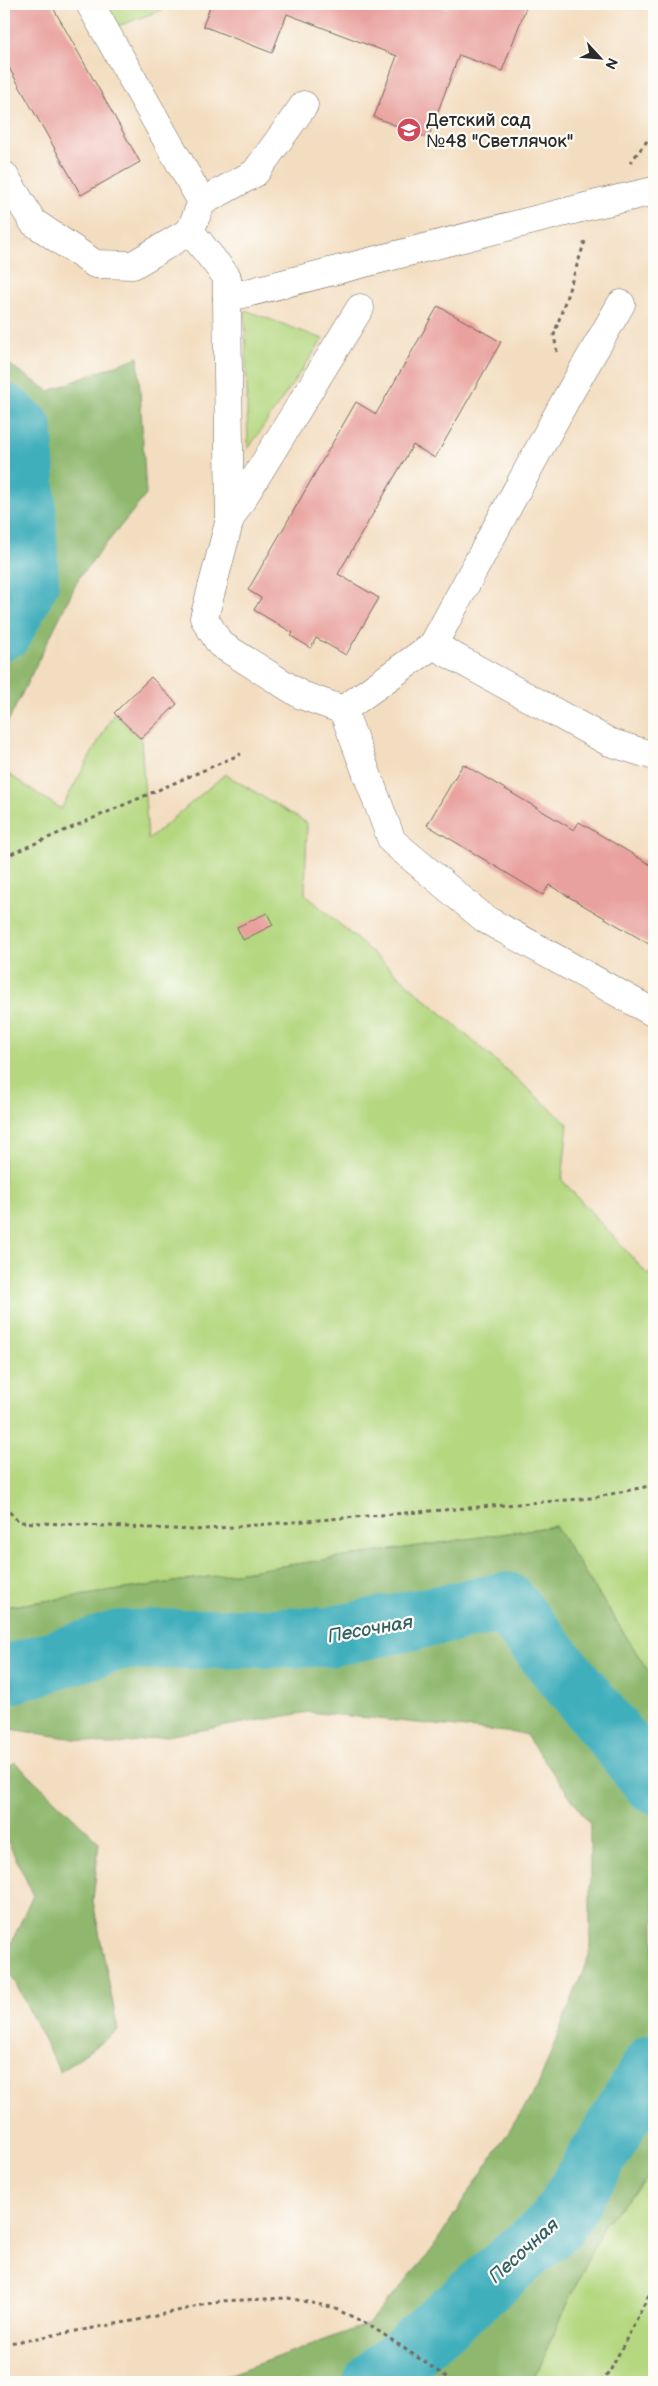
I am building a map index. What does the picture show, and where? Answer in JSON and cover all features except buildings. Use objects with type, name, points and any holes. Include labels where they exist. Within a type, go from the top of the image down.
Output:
[{"type":"lane","points":[[90,4],[202,202]]},
{"type":"lane","points":[[4,175],[33,222],[96,264],[133,265],[190,231],[202,202],[255,173],[304,105]]},
{"type":"lane","points":[[227,298],[597,204],[654,192]]},
{"type":"lane","points":[[190,231],[227,277],[230,519],[204,618],[220,644],[301,695],[343,710],[392,841],[485,919],[654,1013]]},
{"type":"lane","points":[[343,710],[433,645],[565,401],[621,304]]},
{"type":"lane","points":[[230,519],[360,308]]},
{"type":"lane","points":[[433,645],[609,742],[654,756]]},
{"type":"path","points":[[557,354],[554,335],[597,204]]},
{"type":"path","points":[[4,857],[240,754]]},
{"type":"path","points":[[4,1506],[19,1522],[194,1530],[592,1498],[654,1485]]},
{"type":"path","points":[[600,2382],[609,2373],[654,2285]]},
{"type":"path","points":[[4,2344],[138,2320],[220,2301],[288,2298],[331,2307],[368,2324],[454,2382]]},
{"type":"green space","points":[[104,4],[159,4],[162,10],[115,27]]},
{"type":"green space","points":[[245,310],[323,339],[248,449]]},
{"type":"green space","points":[[138,357],[146,495],[80,576],[4,730],[4,361],[49,391]]},
{"type":"green space","points":[[114,713],[141,739],[148,840],[225,774],[307,823],[305,894],[568,1124],[562,1180],[648,1275],[654,1268],[654,1680],[555,1526],[4,1607],[4,771],[61,809]]},
{"type":"green space","points":[[555,1526],[654,1680],[654,2172],[604,2224],[532,2382],[208,2382],[368,2324],[428,2255],[537,2088],[590,1953],[590,1824],[525,1734],[309,1712],[113,1745],[4,1728],[4,1607]]},
{"type":"green space","points":[[15,1762],[99,1842],[93,1901],[118,2030],[60,2072],[4,1960],[33,1894],[4,1834],[4,1770]]},
{"type":"green space","points":[[654,2172],[654,2382],[532,2382],[604,2224]]},
{"type":"waterway","name":"Песочная","points":[[4,413],[23,430],[29,582],[4,630]]},
{"type":"waterway","name":"Песочная","points":[[4,1676],[119,1640],[328,1637],[506,1602],[654,1784]]},
{"type":"waterway","name":"Песочная","points":[[373,2382],[557,2224],[654,2063]]},
{"type":"place","name":"Детский сад №48 \"Светлячок\"","points":[[409,130]]}]
